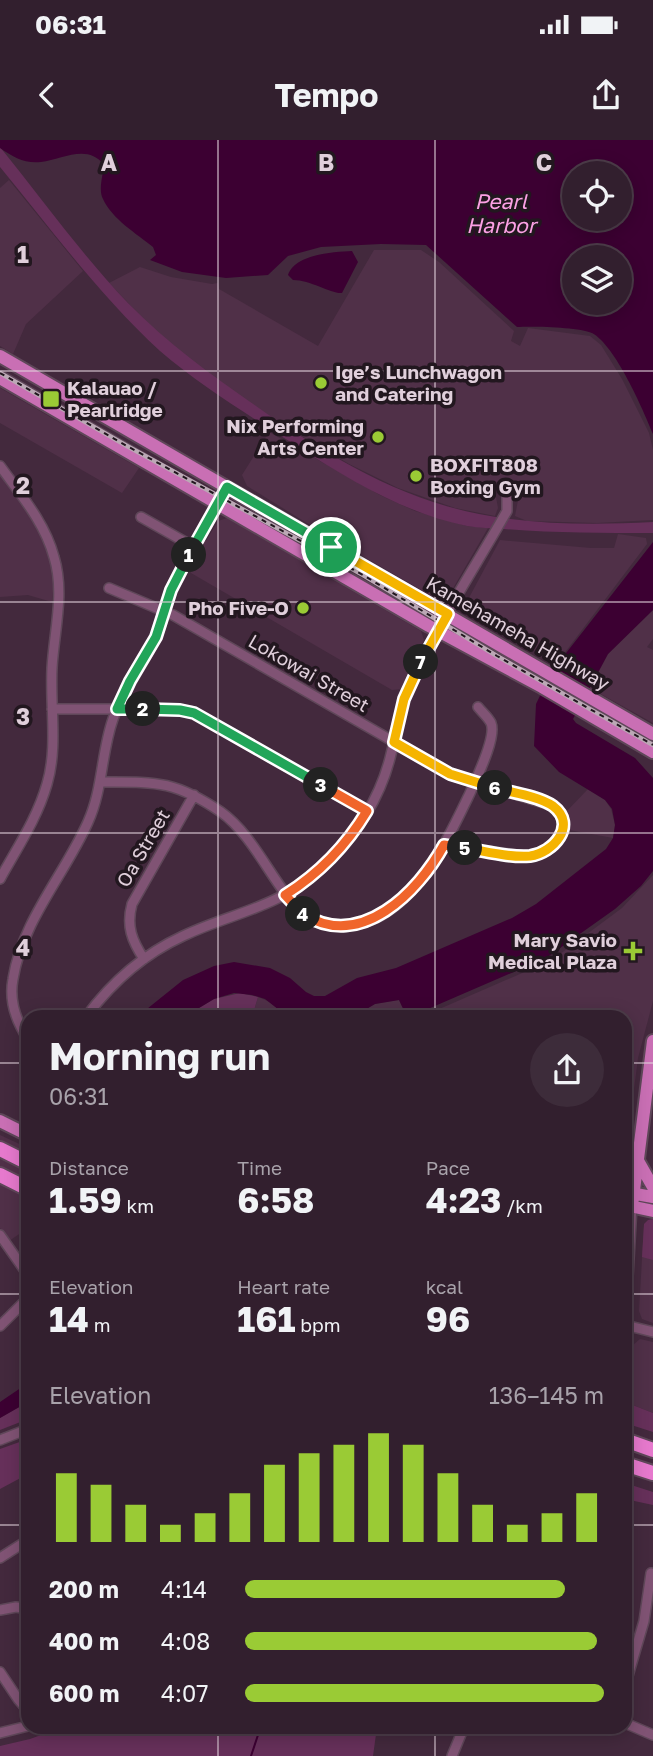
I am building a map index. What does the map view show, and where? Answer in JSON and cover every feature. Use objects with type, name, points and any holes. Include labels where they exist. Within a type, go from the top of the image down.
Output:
[{"type":"highway","points":[[0,1149],[21,1160]]},
{"type":"highway","points":[[0,1175],[21,1186]]},
{"type":"highway","points":[[632,1442],[653,1450]]},
{"type":"highway","points":[[632,1466],[652,1473]]},
{"type":"main road","name":"Kamehameha Highway","points":[[0,356],[653,734]]},
{"type":"main road","name":"Kamehameha Highway","points":[[0,377],[438,631],[542,687],[653,752]]},
{"type":"main road","points":[[632,1184],[647,1125],[653,1041]]},
{"type":"main road","points":[[0,1121],[21,1132]]},
{"type":"main road","points":[[632,1165],[637,1159]]},
{"type":"main road","points":[[637,1159],[653,1187]]},
{"type":"main road","points":[[632,1199],[653,1197]]},
{"type":"main road","points":[[632,1200],[653,1211]]},
{"type":"street","points":[[0,466],[34,514],[50,544],[58,585],[52,666],[53,748],[47,785],[33,820],[0,879]]},
{"type":"street","points":[[21,1027],[12,999],[16,962],[37,914],[85,829],[101,782],[108,735],[117,709],[152,644],[176,579],[227,487]]},
{"type":"street","points":[[92,1010],[113,985],[144,959],[184,936],[251,912],[285,895],[333,857],[354,832],[385,775],[404,699],[438,631],[507,512],[508,496]]},
{"type":"street","points":[[141,517],[194,547]]},
{"type":"street","name":"Lokowai Street","points":[[109,588],[165,611],[436,767],[550,805],[562,819],[561,835],[548,850],[530,856],[444,845]]},
{"type":"street","points":[[101,782],[160,783],[194,795],[221,812],[236,826],[298,910],[316,920],[341,925],[360,923],[388,910],[405,897],[428,871],[444,845],[475,782],[492,732],[491,722],[478,707]]},
{"type":"street","points":[[52,709],[180,710],[194,713],[367,811]]},
{"type":"street","name":"Oa Street","points":[[144,959],[130,931],[132,904],[194,795]]},
{"type":"street","points":[[0,1235],[21,1265]]},
{"type":"street","points":[[0,1326],[21,1305]]},
{"type":"street","points":[[632,1328],[653,1332]]},
{"type":"street","points":[[0,1440],[21,1432]]},
{"type":"street","points":[[0,1558],[21,1544]]},
{"type":"street","points":[[632,1662],[642,1628],[651,1573]]},
{"type":"street","points":[[0,1610],[21,1608]]},
{"type":"street","points":[[0,1672],[21,1702]]},
{"type":"street","points":[[632,1726],[653,1735]]},
{"type":"street","points":[[0,1733],[21,1728]]},
{"type":"street","points":[[452,1756],[461,1734]]},
{"type":"shaded area","points":[[0,147],[94,266],[143,318],[222,382],[334,457],[390,485],[449,507],[522,520],[609,524],[653,522],[653,533],[560,532],[467,526],[401,505],[339,472],[228,402],[160,351],[138,330],[96,285],[0,167]]},
{"type":"shaded area","points":[[9,180],[83,271],[26,324],[13,354],[0,346],[0,188]]},
{"type":"shaded area","points":[[374,250],[421,250],[439,262],[514,331],[511,341],[520,346],[528,328],[590,336],[601,345],[622,379],[649,433],[653,450],[653,520],[597,523],[527,521],[515,516],[519,495],[512,486],[502,486],[498,490],[495,516],[455,508],[398,488],[349,464],[251,406],[155,331],[109,283],[140,267],[171,277],[218,283],[219,289],[318,346]]},
{"type":"shaded area","points":[[0,388],[139,468],[122,493],[0,423]]},
{"type":"shaded area","points":[[269,432],[380,495],[415,511],[467,526],[488,528],[448,597],[437,599],[247,486],[242,475]]},
{"type":"shaded area","points":[[0,473],[29,514],[46,545],[54,578],[52,602],[28,595],[0,597]]},
{"type":"shaded area","points":[[227,518],[421,631],[424,640],[401,689],[392,690],[191,573],[189,567],[204,541],[218,521]]},
{"type":"shaded area","points":[[618,534],[646,538],[647,544],[557,663],[471,616],[464,607],[500,540],[614,548]]},
{"type":"shaded area","points":[[653,610],[653,639],[647,647],[653,650],[653,723],[590,688],[608,654]]},
{"type":"shaded area","points":[[588,789],[605,800],[611,809],[615,825],[613,838],[569,830],[566,812]]},
{"type":"shaded area","points":[[653,875],[653,1001],[638,1058],[632,1105],[632,1010],[437,1010],[552,960],[622,908]]},
{"type":"shaded area","points":[[240,993],[258,997],[254,1010],[196,1010],[214,999]]},
{"type":"shaded area","points":[[258,997],[280,1010],[254,1010]]},
{"type":"shaded area","points":[[399,1000],[404,1010],[365,1010],[375,1004]]},
{"type":"shaded area","points":[[0,1135],[21,1145],[21,1233],[9,1241],[0,1228]]},
{"type":"shaded area","points":[[653,1219],[653,1260],[642,1257],[644,1224]]},
{"type":"shaded area","points":[[644,1224],[653,1233],[653,1323],[642,1319],[639,1311]]},
{"type":"shaded area","points":[[640,1339],[653,1342],[653,1413],[632,1405],[633,1345]]},
{"type":"shaded area","points":[[632,1405],[653,1413],[653,1432],[632,1425]]},
{"type":"shaded area","points":[[21,1406],[21,1422],[0,1430],[0,1418]]},
{"type":"shaded area","points":[[21,1442],[21,1478],[0,1489],[0,1449]]},
{"type":"shaded area","points":[[632,1485],[653,1492],[653,1505],[632,1500]]},
{"type":"shaded area","points":[[44,1734],[376,1734],[373,1756],[0,1756],[0,1746]]},
{"type":"water","name":"Pearl Harbor","points":[[0,140],[653,140],[653,434],[619,364],[601,340],[592,333],[577,329],[517,327],[426,245],[321,247],[288,256],[268,275],[226,278],[182,272],[150,260],[156,255],[153,247],[112,213],[103,199],[101,182],[104,165],[97,158],[82,154],[30,162],[14,157],[0,148]]},
{"type":"water","points":[[352,251],[358,262],[342,293],[293,280],[288,275],[292,268],[306,258]]},
{"type":"water","points":[[653,542],[653,610],[608,654],[573,719],[635,758],[653,778],[653,871],[641,886],[615,909],[546,958],[426,1010],[404,1010],[399,1000],[375,1004],[365,1010],[279,1010],[265,999],[234,993],[214,999],[196,1010],[146,1010],[183,980],[214,966],[234,962],[270,968],[290,978],[306,992],[314,996],[325,996],[357,978],[396,968],[512,918],[536,904],[606,849],[613,838],[615,825],[612,809],[605,800],[559,772],[534,746],[536,704],[552,671]]},
{"type":"water","points":[[21,1388],[21,1406],[0,1418],[0,1402]]},
{"type":"waterway","points":[[251,1756],[259,1734]]},
{"type":"railway","points":[[0,373],[363,575],[497,656],[653,745]]},
{"type":"place","name":"Ige’s Lunchwagon and Catering","points":[[321,383]]},
{"type":"place","name":"Kalauao / Pearlridge","points":[[51,399]]},
{"type":"place","name":"Nix Performing Arts Center","points":[[378,437]]},
{"type":"place","name":"BOXFIT808 Boxing Gym","points":[[416,476]]},
{"type":"place","name":"Pho Five-O","points":[[303,608]]},
{"type":"place","name":"Mary Savio Medical Plaza","points":[[633,951]]},
{"type":"route","points":[[227,487],[331,547],[448,614],[409,687],[394,742],[436,767],[462,778],[546,803],[560,814],[563,823],[556,843],[536,855],[524,856],[444,845],[436,860],[405,897],[388,910],[351,925],[324,923],[309,917],[298,910],[285,895],[333,857],[367,811],[194,713],[186,710],[117,709],[156,637],[176,579],[227,487]]}]
